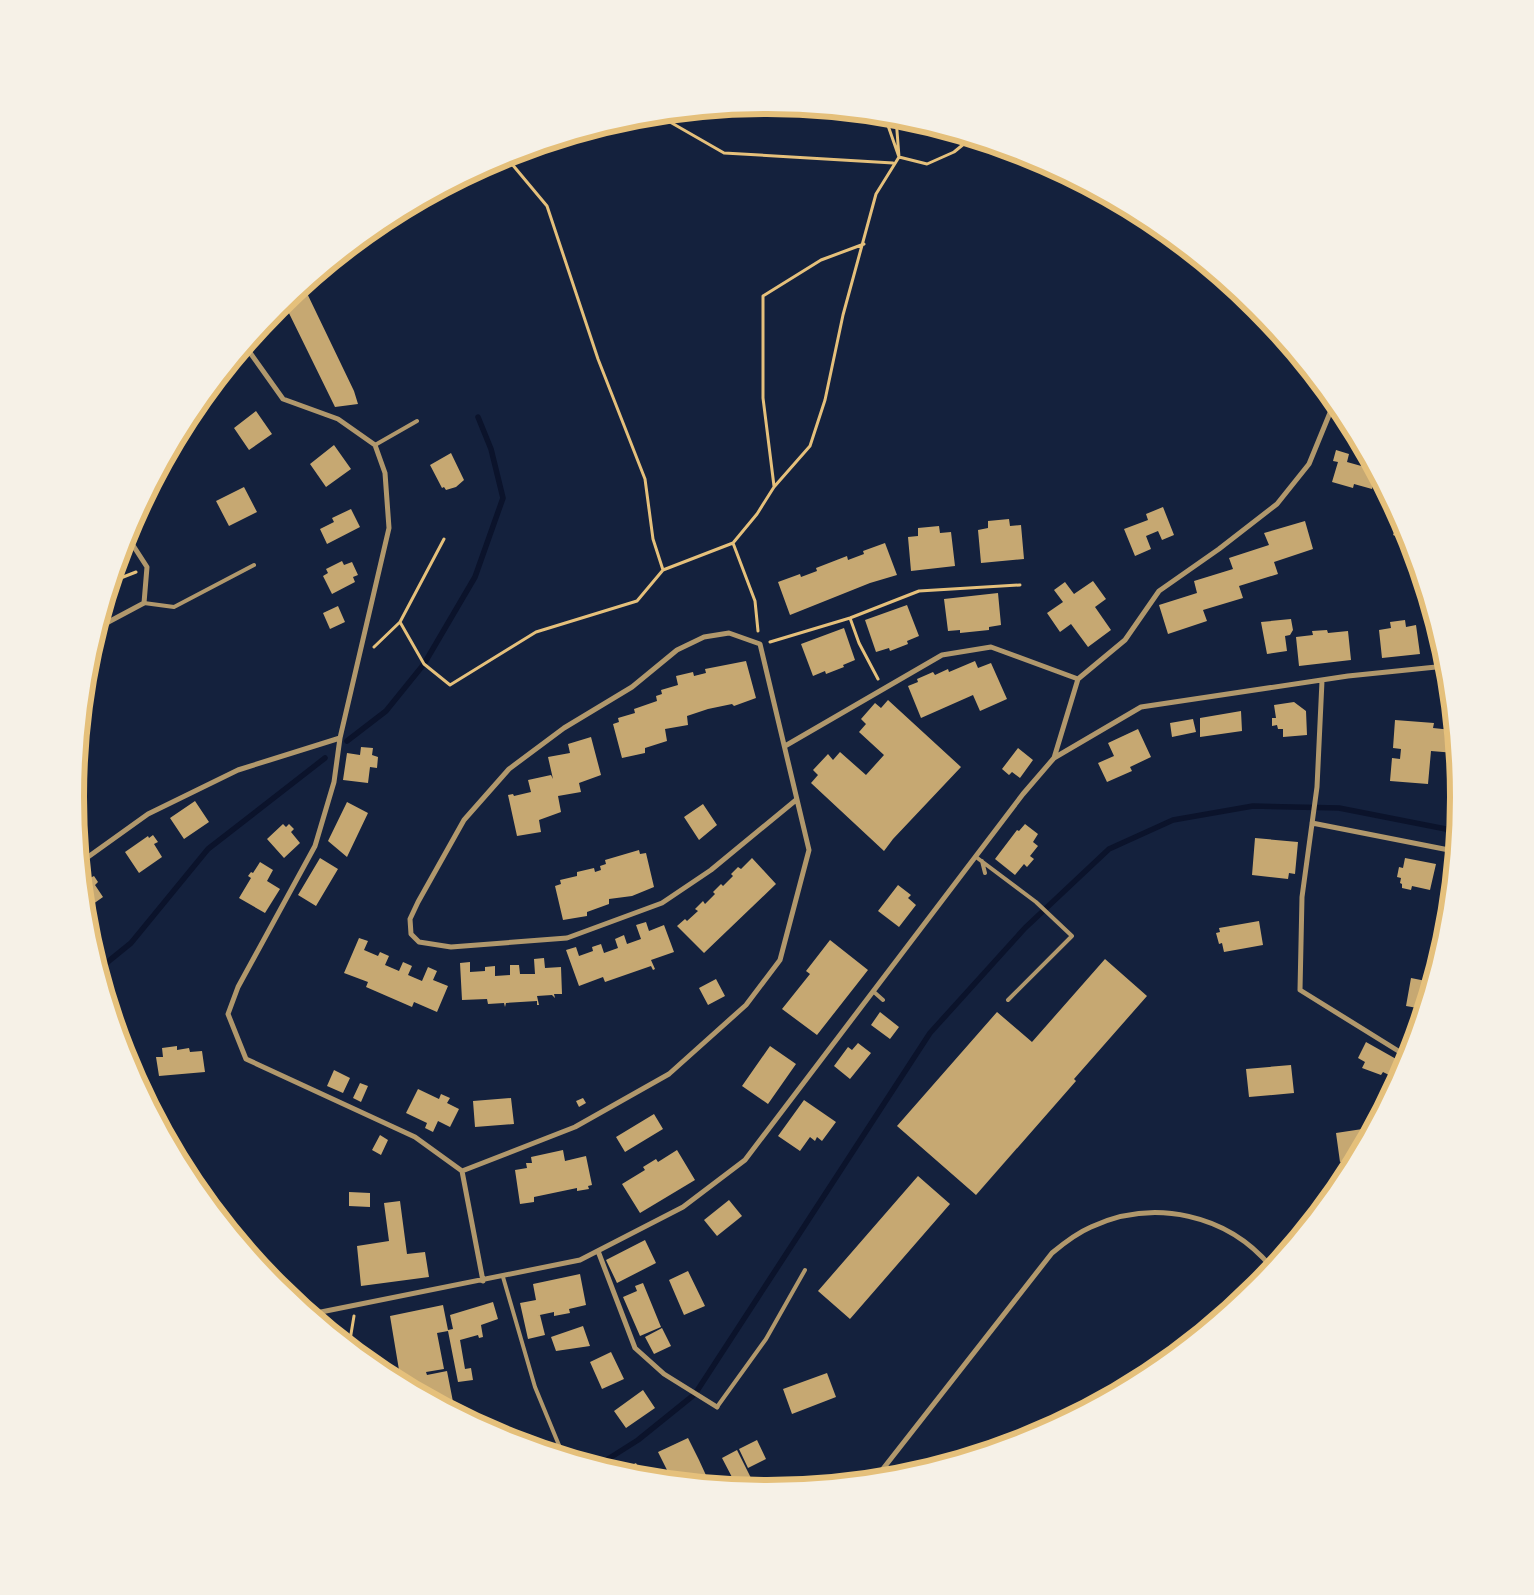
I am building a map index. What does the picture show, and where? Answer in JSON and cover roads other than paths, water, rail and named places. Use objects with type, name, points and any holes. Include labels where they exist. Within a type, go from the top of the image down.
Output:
[{"type":"street","points":[[249,352],[283,399],[338,419],[375,445],[385,473],[389,528],[340,738],[334,782],[314,846],[238,987],[228,1014],[246,1059],[415,1137],[462,1171],[482,1281]]},
{"type":"street","points":[[319,1313],[580,1260],[683,1208],[745,1160],[976,857],[1054,758],[1078,679],[1125,640],[1159,591],[1219,550],[1277,504],[1309,464],[1330,412]]},
{"type":"street","points":[[107,623],[144,603],[148,567],[133,545]]},
{"type":"street","points":[[462,1171],[575,1127],[669,1074],[746,1004],[780,960],[809,850],[760,644],[730,633],[704,637],[677,650],[632,687],[564,728],[509,769],[464,820],[418,902],[410,919],[411,934],[419,942],[451,947],[567,938],[662,903],[711,870],[796,800]]},
{"type":"street","points":[[785,746],[942,655],[991,647],[1078,679]]},
{"type":"street","points":[[1054,758],[1142,707],[1348,676],[1437,667]]},
{"type":"street","points":[[1322,681],[1317,787],[1302,897],[1300,990],[1401,1052]]},
{"type":"street","points":[[87,858],[148,814],[238,770],[340,738]]},
{"type":"street","points":[[1312,823],[1448,850]]},
{"type":"street","points":[[881,1471],[1052,1253],[1090,1227],[1112,1219],[1136,1215],[1163,1213],[1185,1215],[1212,1222],[1229,1230],[1258,1252],[1267,1263]]},
{"type":"street","points":[[598,1251],[635,1348],[664,1374],[718,1407]]},
{"type":"lane","points":[[375,445],[417,421]]},
{"type":"lane","points":[[144,603],[174,607],[254,565]]},
{"type":"lane","points":[[976,857],[1036,902],[1072,936],[1008,1000]]},
{"type":"lane","points":[[982,861],[985,873]]},
{"type":"lane","points":[[874,992],[883,1000]]},
{"type":"lane","points":[[718,1407],[766,1339],[805,1270]]},
{"type":"lane","points":[[503,1277],[535,1388],[560,1448]]},
{"type":"waterway","points":[[347,741],[386,711],[424,664],[475,577],[503,498],[491,449],[478,417]]},
{"type":"waterway","points":[[105,964],[131,943],[208,849],[325,758]]},
{"type":"waterway","points":[[605,1461],[638,1440],[695,1394],[930,1033],[1025,928],[1109,849],[1173,820],[1253,806],[1339,808],[1449,830]]}]
